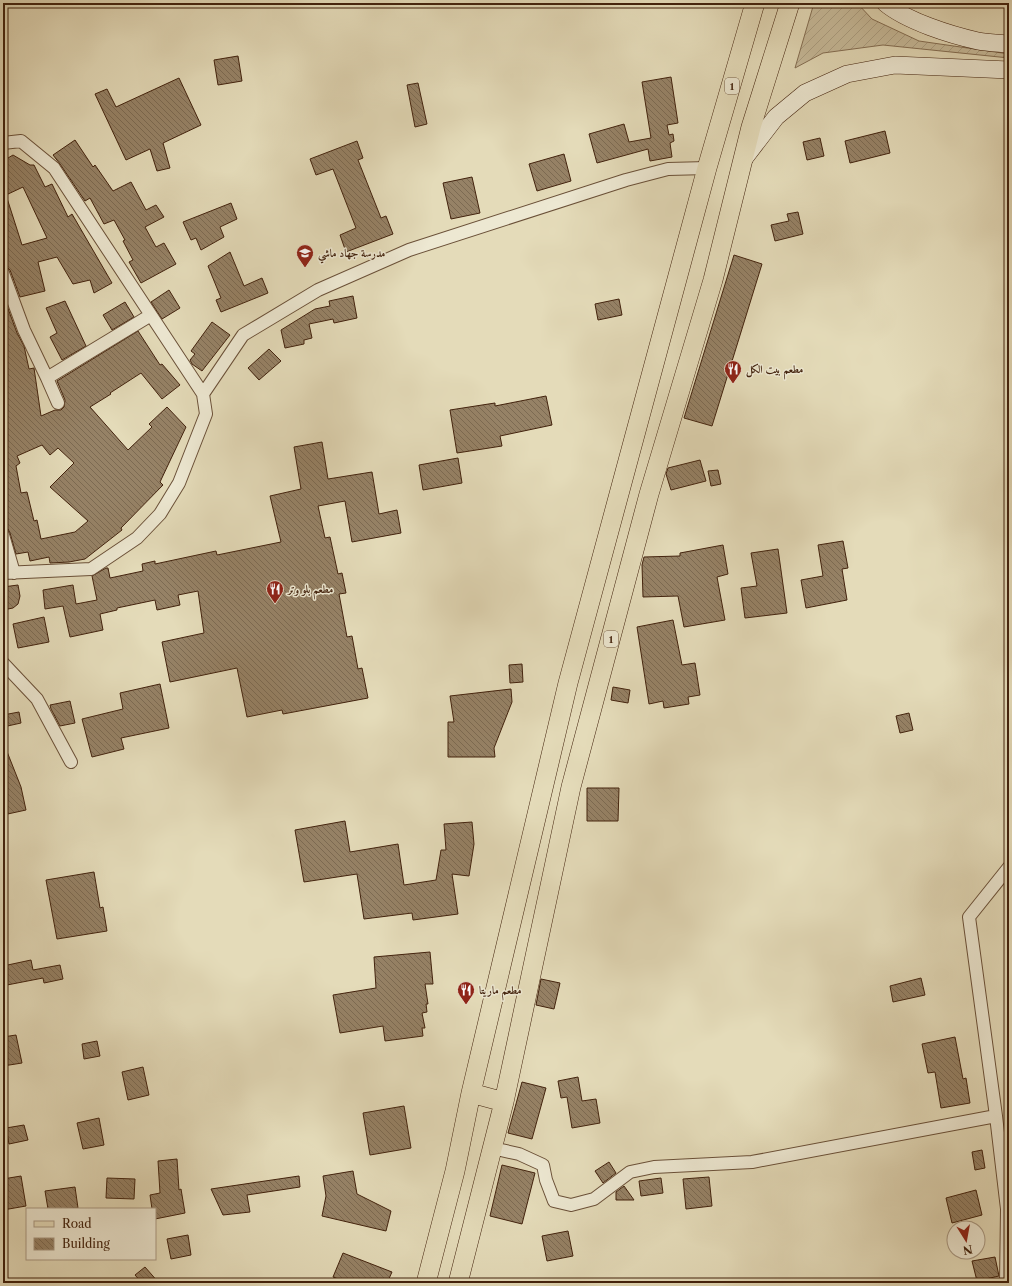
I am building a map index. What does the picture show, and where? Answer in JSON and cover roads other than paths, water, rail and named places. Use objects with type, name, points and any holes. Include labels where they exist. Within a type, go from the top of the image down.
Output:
[{"type":"main road","name":"1","points":[[426,1283],[455,1171],[471,1093],[568,683],[707,168],[755,3]]},
{"type":"main road","name":"1","points":[[458,1283],[504,1102],[571,787],[649,494],[713,280],[751,127],[790,3]]},
{"type":"main road","points":[[885,3],[891,9],[930,27],[979,41],[1009,44]]},
{"type":"main road","points":[[743,160],[776,117],[782,112],[805,93],[847,74],[895,65],[1009,70]]},
{"type":"main road","points":[[622,482],[649,494]]},
{"type":"main road","points":[[471,1093],[504,1102]]},
{"type":"street","points":[[3,143],[21,141],[54,168],[203,394],[206,414],[179,483],[160,514],[137,538],[91,569],[9,573],[3,535]]},
{"type":"street","points":[[203,394],[242,335],[318,290],[409,250],[626,180],[668,169],[707,168]]},
{"type":"street","points":[[3,273],[24,330],[48,378],[58,403]]},
{"type":"street","points":[[48,378],[151,315]]},
{"type":"street","points":[[3,663],[37,699],[71,762]]},
{"type":"street","points":[[1006,1283],[1007,1209],[969,917],[1009,867]]},
{"type":"street","points":[[492,1148],[519,1154],[543,1165],[546,1180],[554,1201],[571,1205],[594,1199],[630,1172],[654,1167],[752,1162],[996,1116]]},
{"type":"place","name":"مدرسة جهاد ماشي","points":[[305,268]]},
{"type":"place","name":"مطعم بيت الكل","points":[[733,384]]},
{"type":"place","name":"مطعم بلو وتر","points":[[275,604]]},
{"type":"place","name":"مطعم ماريتا","points":[[466,1005]]}]
